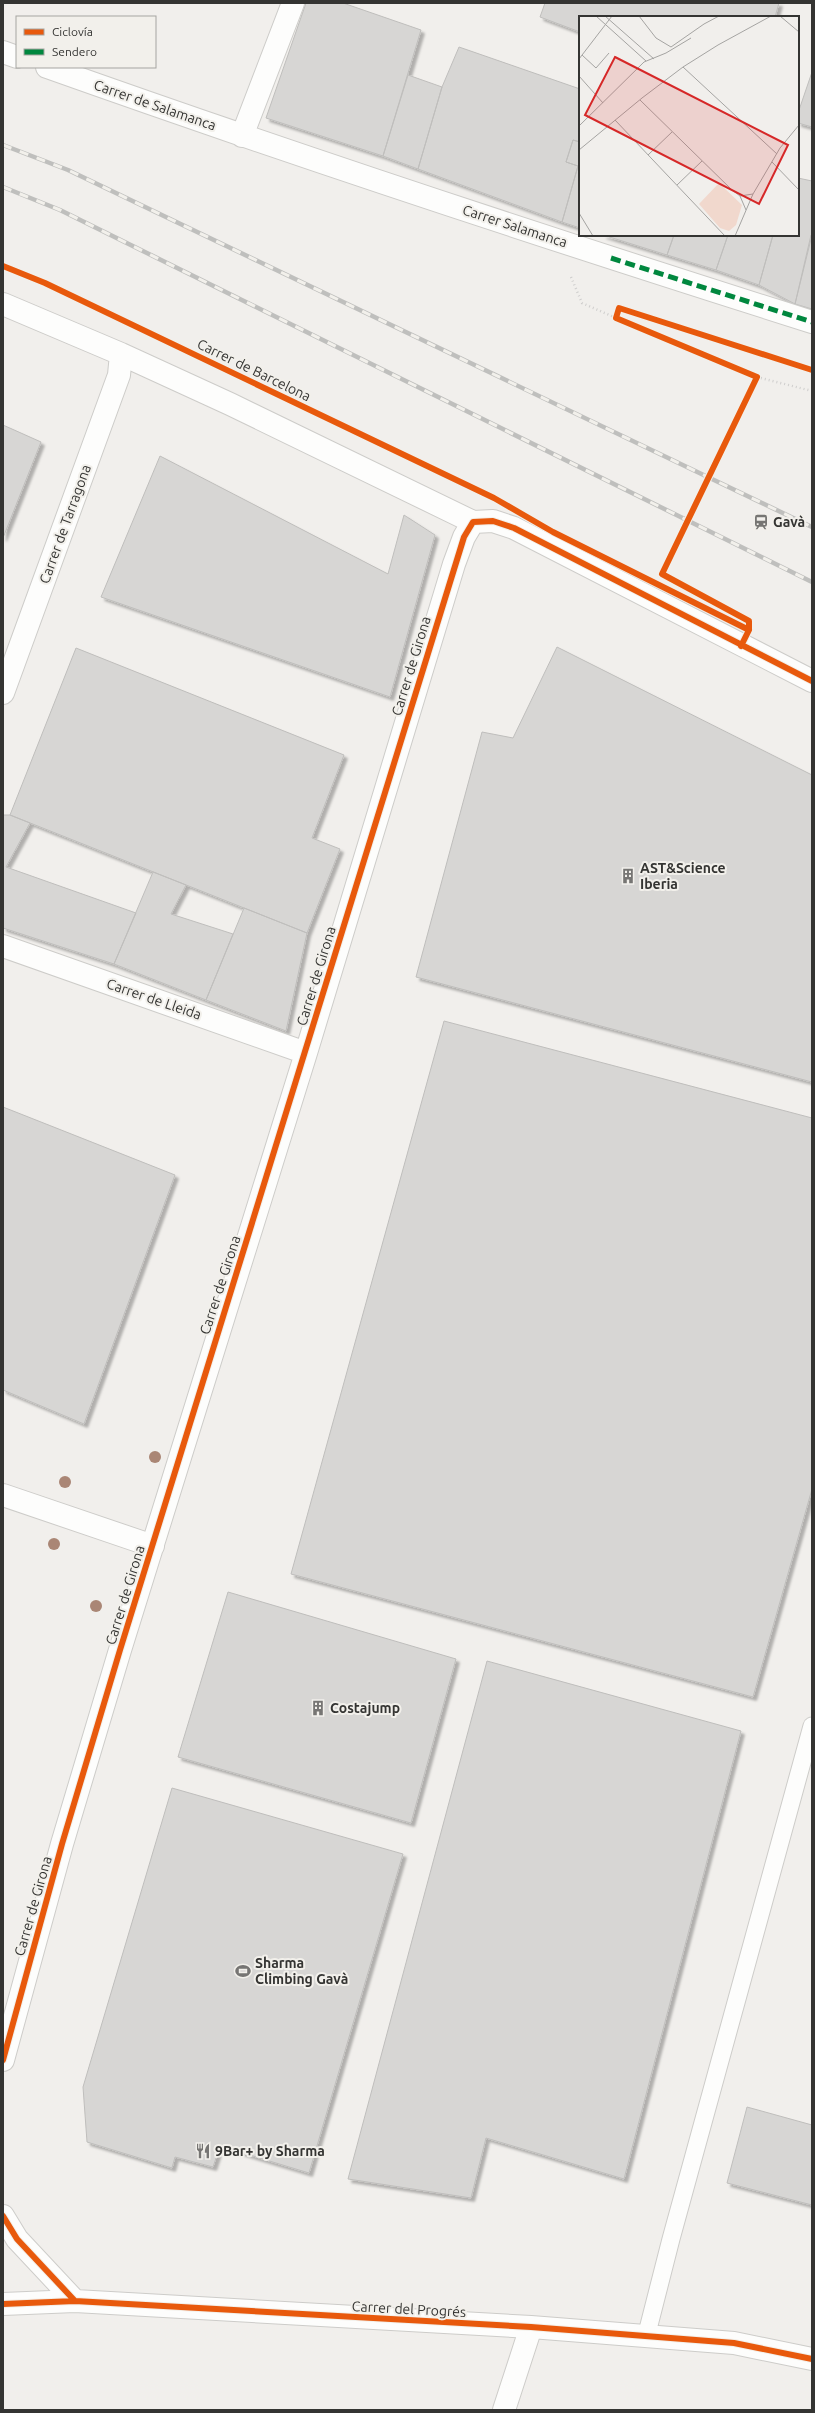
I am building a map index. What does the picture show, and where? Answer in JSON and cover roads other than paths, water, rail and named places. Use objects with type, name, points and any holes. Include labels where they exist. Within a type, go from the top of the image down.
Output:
[{"type":"street","points":[[242,136],[293,3]]},
{"type":"street","points":[[3,52],[16,56]]},
{"type":"street","name":"Carrer de Salamanca","points":[[50,68],[242,136]]},
{"type":"street","name":"Carrer Salamanca","points":[[242,136],[611,258],[812,322]]},
{"type":"street","points":[[3,304],[121,354],[230,404],[473,522],[493,521],[514,528],[812,681]]},
{"type":"street","name":"Carrer de Tarragona","points":[[3,693],[119,375],[121,354]]},
{"type":"street","name":"Carrer de Girona","points":[[3,2060],[62,1844],[152,1546],[306,1053],[454,564],[464,537],[473,522]]},
{"type":"street","name":"Carrer de Lleida","points":[[3,946],[306,1053]]},
{"type":"street","points":[[3,1495],[152,1546]]},
{"type":"street","points":[[3,2216],[17,2239],[75,2301]]},
{"type":"street","name":"Carrer del Progrés","points":[[3,2304],[75,2301],[531,2327],[734,2343],[812,2359]]},
{"type":"street","points":[[504,2410],[531,2327]]},
{"type":"lane","points":[[646,2337],[671,2239],[812,1726]]},
{"type":"railway","points":[[3,145],[68,170],[812,527]]},
{"type":"railway","points":[[3,187],[60,210],[812,582]]},
{"type":"place","name":"Gavà","points":[[761,522]]},
{"type":"place","name":"AST&Science Iberia","points":[[628,876]]},
{"type":"place","name":"Costajump","points":[[318,1708]]},
{"type":"place","name":"Sharma Climbing Gavà","points":[[243,1971]]},
{"type":"place","name":"9Bar+ by Sharma","points":[[203,2151]]}]
